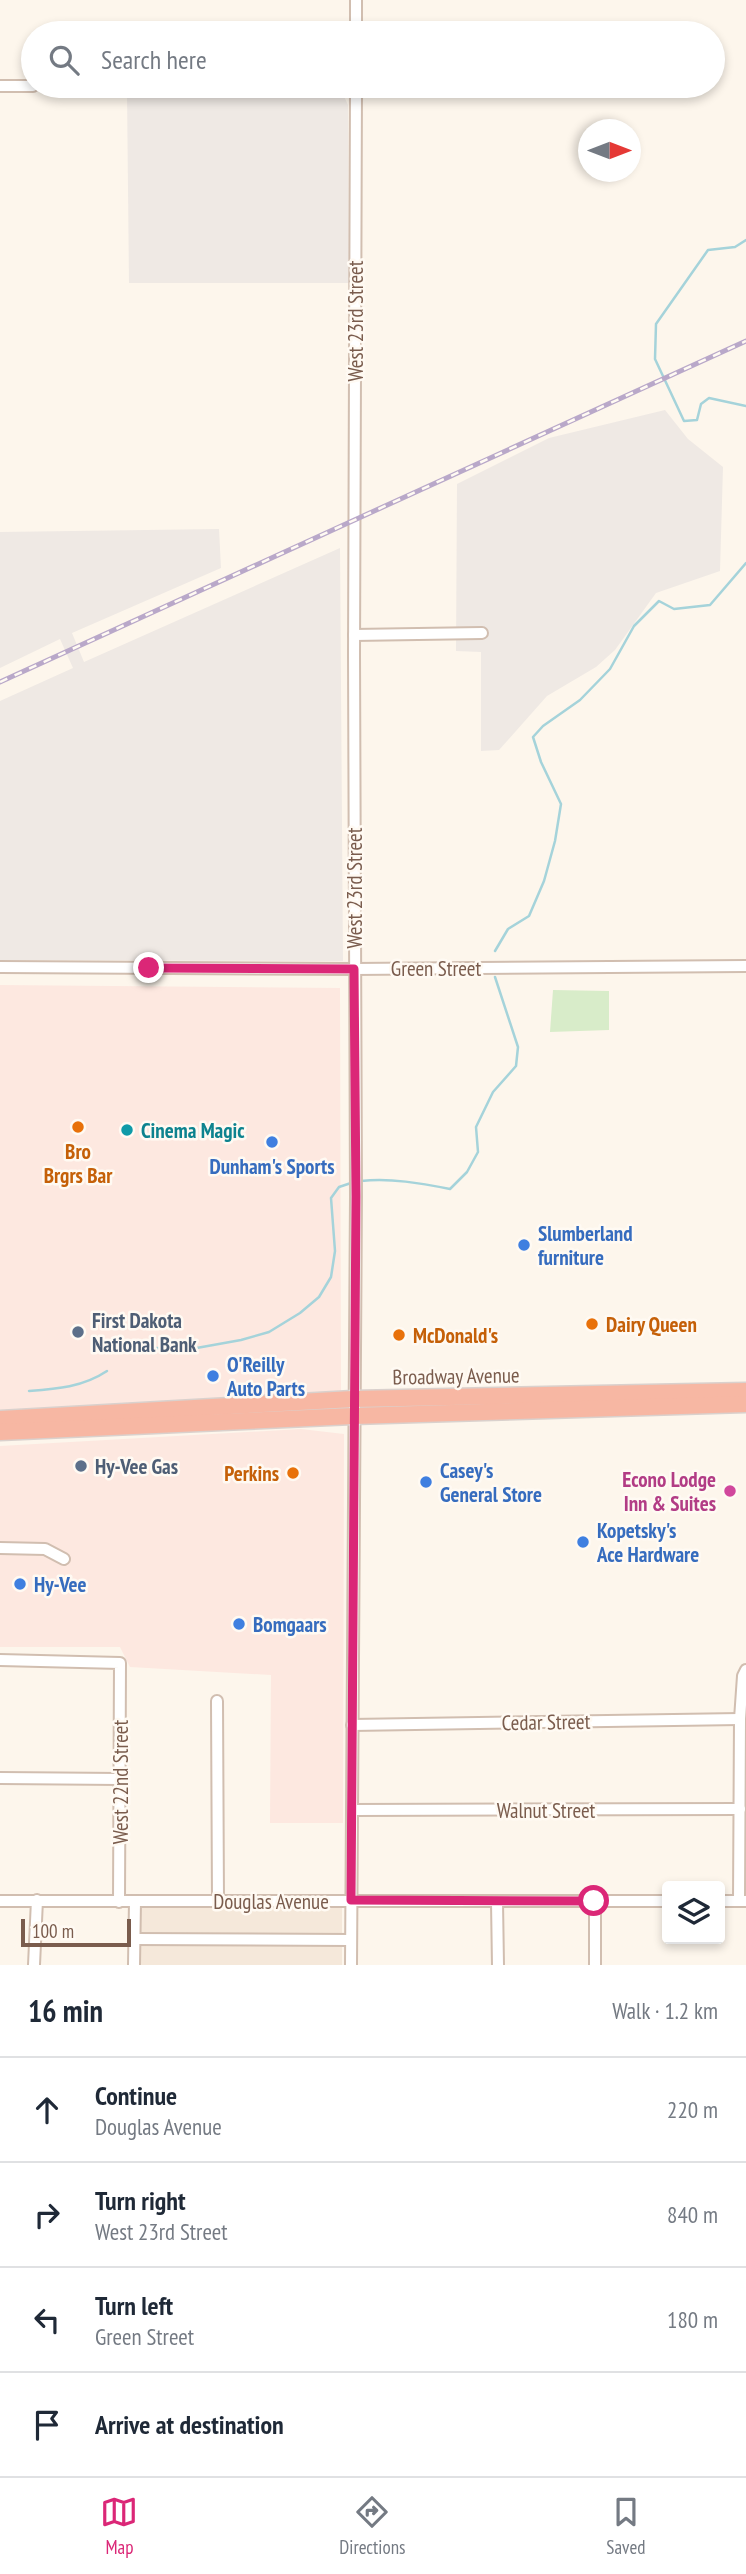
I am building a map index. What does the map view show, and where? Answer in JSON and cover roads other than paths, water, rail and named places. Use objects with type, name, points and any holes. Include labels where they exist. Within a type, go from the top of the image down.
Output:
[{"type":"highway","name":"Broadway Avenue","points":[[0,1419],[353,1399],[746,1391]]},
{"type":"highway","name":"Broadway Avenue","points":[[0,1432],[353,1416],[746,1404]]},
{"type":"street","points":[[356,0],[356,21]]},
{"type":"street","points":[[0,86],[21,86]]},
{"type":"street","name":"West 23rd Street","points":[[351,1965],[356,1196],[356,98]]},
{"type":"street","points":[[354,635],[482,633]]},
{"type":"street","name":"Green Street","points":[[0,967],[354,969],[746,966]]},
{"type":"street","points":[[0,1548],[45,1549],[64,1559]]},
{"type":"street","name":"West 22nd Street","points":[[0,1660],[120,1662],[119,1902]]},
{"type":"street","points":[[725,1901],[743,1900],[740,1719],[743,1676],[746,1670]]},
{"type":"street","points":[[217,1701],[218,1901]]},
{"type":"street","name":"Cedar Street","points":[[352,1725],[740,1719]]},
{"type":"street","points":[[0,1778],[120,1779]]},
{"type":"street","name":"Walnut Street","points":[[352,1810],[740,1809]]},
{"type":"street","points":[[34,1965],[37,1900]]},
{"type":"street","name":"Douglas Avenue","points":[[0,1901],[662,1901]]},
{"type":"street","points":[[594,1901],[595,1965]]},
{"type":"street","points":[[134,1965],[135,1902]]},
{"type":"street","points":[[497,1902],[498,1965]]},
{"type":"street","points":[[134,1939],[351,1940]]},
{"type":"waterway","points":[[746,240],[735,247],[708,250],[656,324],[655,359],[684,421],[697,420],[701,404],[709,398],[746,406]]},
{"type":"waterway","points":[[495,951],[508,929],[529,916],[544,881],[555,841],[561,804],[541,762],[533,737],[543,726],[580,700],[610,669],[634,626],[659,601],[674,609],[710,605],[746,563]]},
{"type":"waterway","points":[[361,1181],[383,1180],[450,1189],[467,1172],[478,1152],[476,1127],[493,1092],[516,1066],[518,1047],[495,977]]},
{"type":"waterway","points":[[140,1351],[157,1348],[191,1349],[241,1340],[269,1332],[300,1313],[319,1297],[331,1277],[335,1251],[331,1198],[339,1187],[354,1182]]},
{"type":"waterway","points":[[29,1391],[79,1384],[107,1371]]},
{"type":"railway","points":[[0,682],[746,341]]},
{"type":"place","name":"Bro Brgrs Bar","points":[[78,1127]]},
{"type":"place","name":"Cinema Magic","points":[[127,1130]]},
{"type":"place","name":"Dunham's Sports","points":[[272,1142]]},
{"type":"place","name":"Slumberland furniture","points":[[524,1245]]},
{"type":"place","name":"Dairy Queen","points":[[592,1324]]},
{"type":"place","name":"First Dakota National Bank","points":[[78,1332]]},
{"type":"place","name":"McDonald's","points":[[399,1335]]},
{"type":"place","name":"O'Reilly Auto Parts","points":[[213,1376]]},
{"type":"place","name":"Hy-Vee Gas","points":[[81,1466]]},
{"type":"place","name":"Perkins","points":[[293,1473]]},
{"type":"place","name":"Casey's General Store","points":[[426,1482]]},
{"type":"place","name":"Econo Lodge Inn & Suites","points":[[730,1491]]},
{"type":"place","name":"Kopetsky's Ace Hardware","points":[[583,1542]]},
{"type":"place","name":"Hy-Vee","points":[[20,1584]]},
{"type":"place","name":"Bomgaars","points":[[239,1624]]}]
